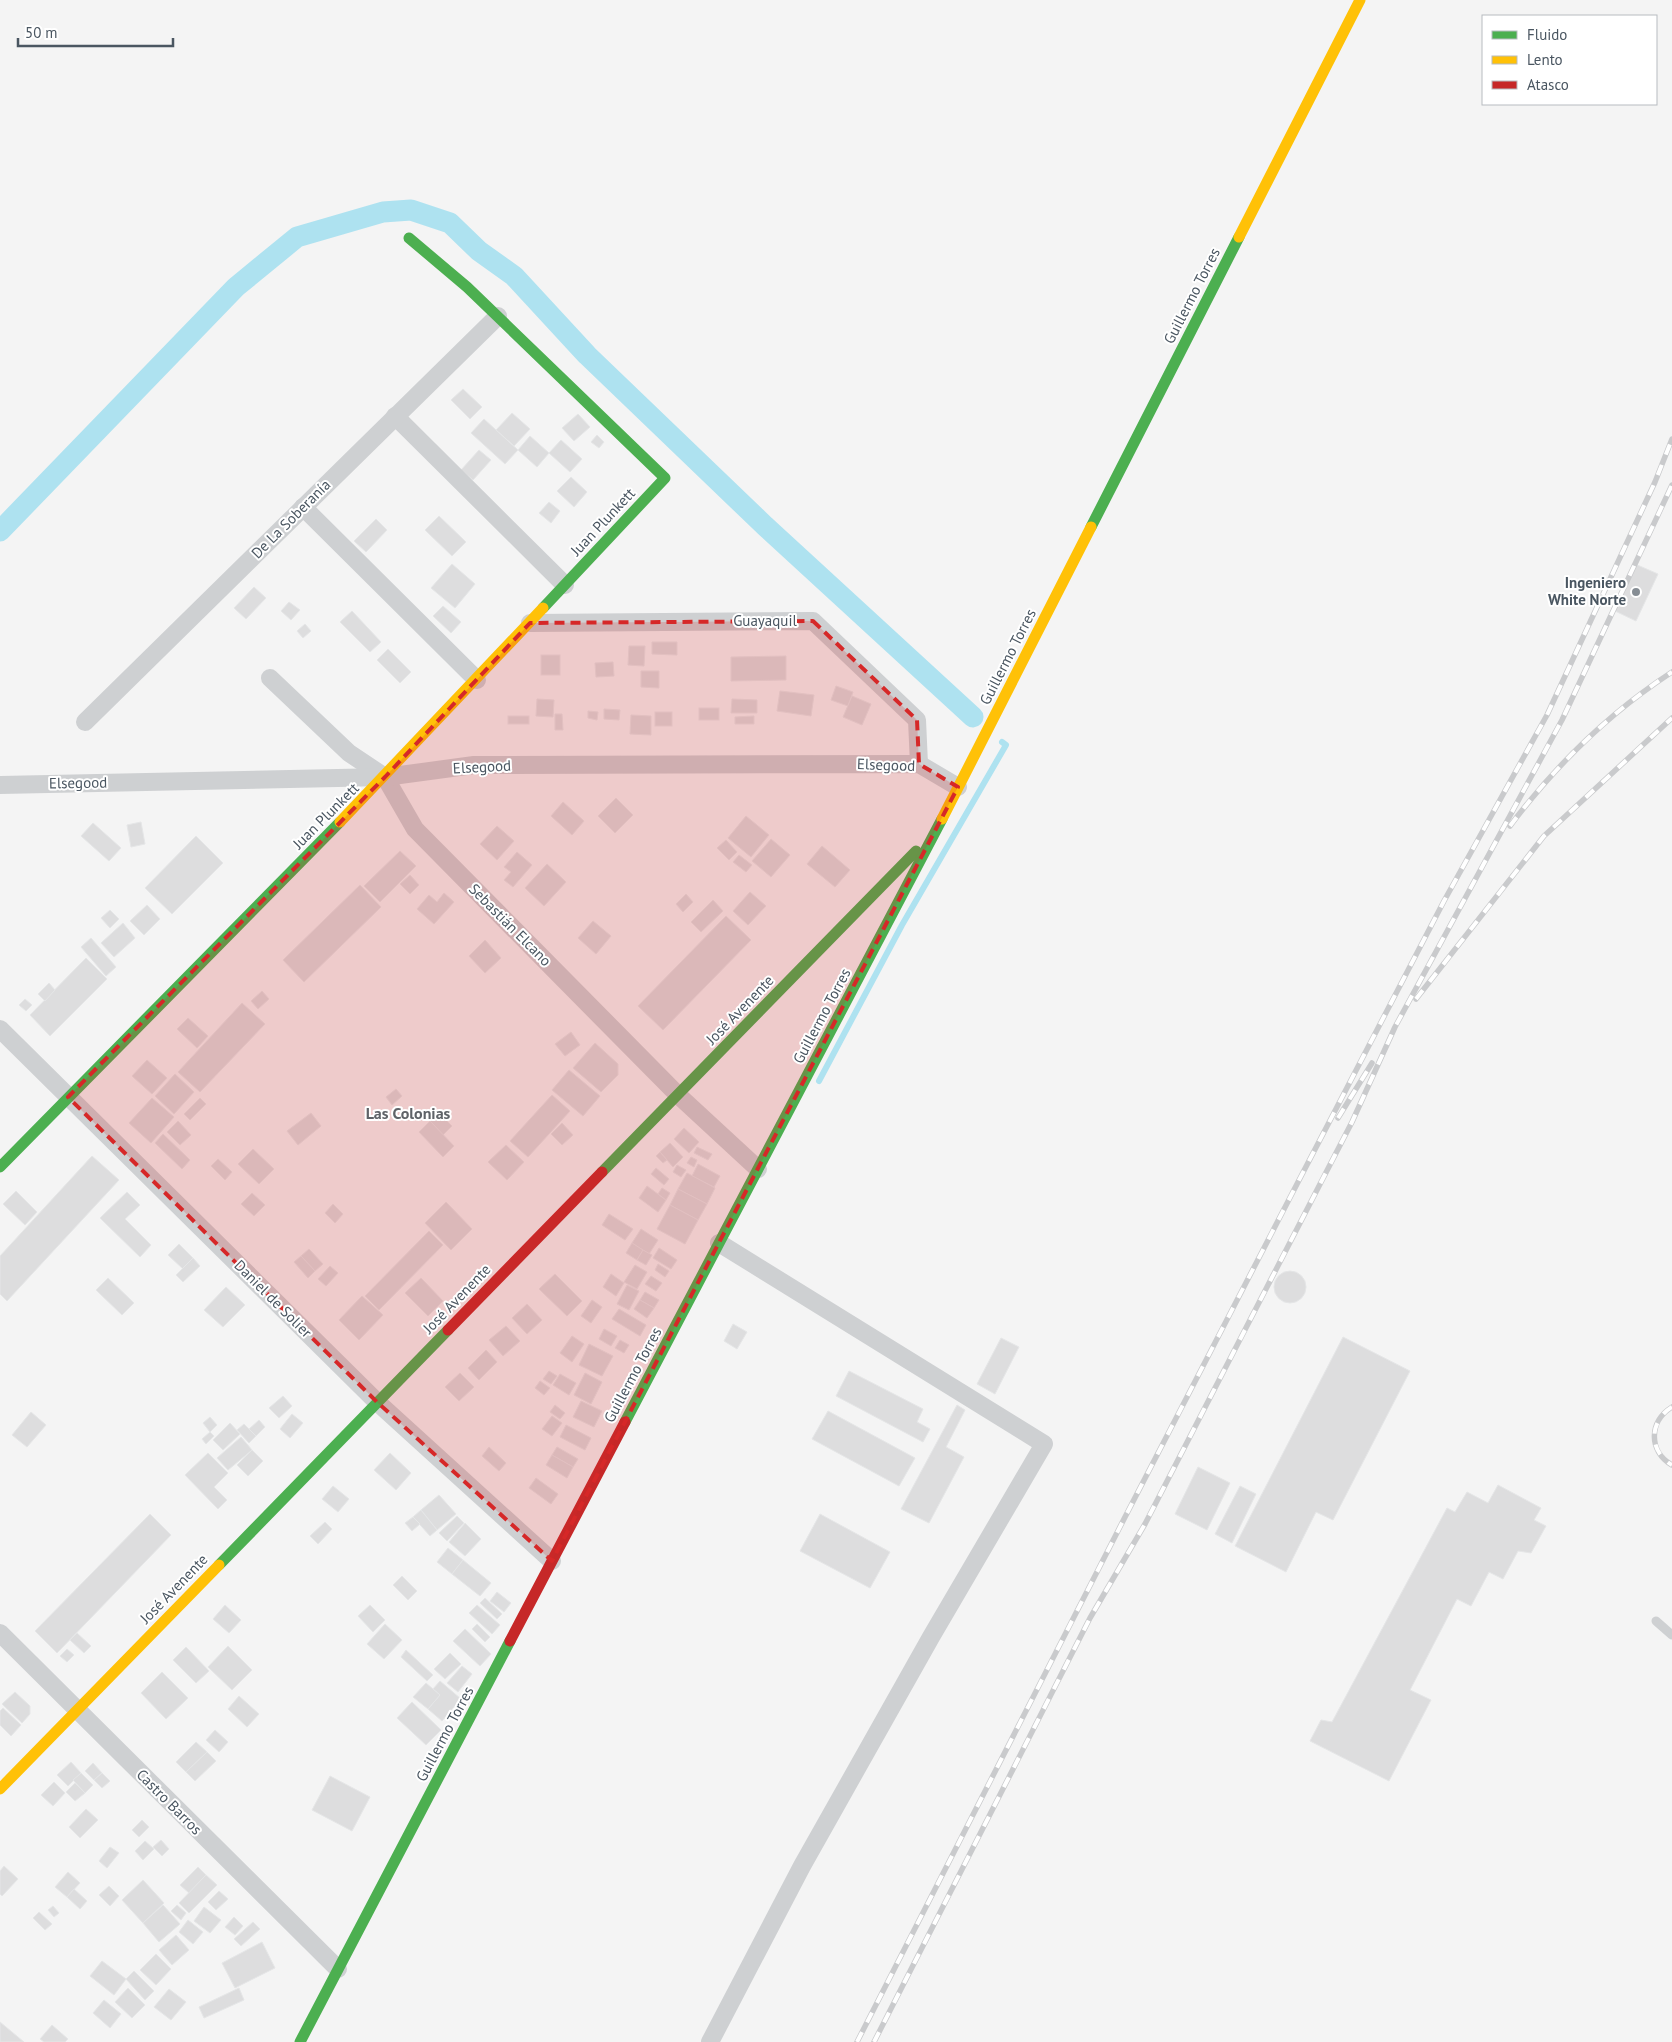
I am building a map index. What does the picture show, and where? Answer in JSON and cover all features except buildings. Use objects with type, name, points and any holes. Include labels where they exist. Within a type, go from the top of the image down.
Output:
[{"type":"street","name":"Guillermo Torres","points":[[300,2042],[936,831],[1360,0]]},
{"type":"street","points":[[409,238],[498,316]]},
{"type":"street","name":"De La Soberanía","points":[[85,722],[498,316]]},
{"type":"street","name":"Juan Plunkett","points":[[0,1167],[386,777],[665,478],[498,316]]},
{"type":"street","points":[[395,416],[565,585]]},
{"type":"street","points":[[303,507],[477,680]]},
{"type":"street","name":"Guayaquil","points":[[530,623],[813,621],[917,720],[919,764]]},
{"type":"street","name":"Sebastián Elcano","points":[[270,678],[349,753],[386,777],[415,829],[678,1095],[758,1169]]},
{"type":"street","name":"Elsegood","points":[[0,785],[386,777],[474,765],[919,764],[958,787]]},
{"type":"street","name":"José Avenente","points":[[0,1789],[936,831]]},
{"type":"street","name":"Daniel de Solier","points":[[0,1029],[377,1402],[552,1561]]},
{"type":"street","points":[[710,2042],[802,1866],[936,1629],[1044,1444],[719,1243]]},
{"type":"street","name":"Castro Barros","points":[[0,1633],[338,1969]]},
{"type":"lane","points":[[1656,1621],[1672,1636]]},
{"type":"highlighted area","points":[[813,621],[917,720],[919,764],[958,787],[552,1561],[377,1402],[68,1097],[385,777],[530,623]]},
{"type":"waterway","points":[[0,531],[236,287],[297,237],[383,212],[411,210],[450,223],[479,251],[514,276],[587,355],[765,526],[973,717]]},
{"type":"waterway","points":[[819,1081],[902,925],[1006,745],[1002,742]]},
{"type":"railway","points":[[857,2042],[1124,1519],[1444,901],[1547,715],[1655,482],[1672,439]]},
{"type":"railway","points":[[874,2042],[1090,1618],[1145,1524],[1352,1122],[1395,1027],[1562,720],[1672,485]]},
{"type":"railway","points":[[1510,826],[1545,782],[1584,742],[1626,705],[1672,672]]},
{"type":"railway","points":[[1416,999],[1544,836],[1672,718]]},
{"type":"railway","points":[[1338,1118],[1372,1063]]},
{"type":"railway","points":[[1672,1407],[1659,1420],[1654,1436],[1659,1452],[1672,1465]]},
{"type":"traffic: fast","points":[[1091,527],[1239,237]]},
{"type":"traffic: fast","points":[[409,238],[467,287],[665,478],[543,608]]},
{"type":"traffic: fast","points":[[625,1422],[942,819]]},
{"type":"traffic: fast","points":[[0,1167],[340,822]]},
{"type":"traffic: fast","points":[[602,1172],[916,851]]},
{"type":"traffic: fast","points":[[219,1565],[448,1330]]},
{"type":"traffic: fast","points":[[300,2042],[510,1641]]},
{"type":"traffic: slow","points":[[1239,237],[1360,0]]},
{"type":"traffic: slow","points":[[942,819],[1091,527]]},
{"type":"traffic: slow","points":[[340,822],[543,608]]},
{"type":"traffic: slow","points":[[0,1789],[219,1565]]},
{"type":"traffic: jam","points":[[448,1330],[602,1172]]},
{"type":"traffic: jam","points":[[510,1641],[625,1422]]},
{"type":"place","name":"Ingeniero White Norte","points":[[1636,592]]},
{"type":"district","name":"Las Colonias","points":[[408,1113]]}]
